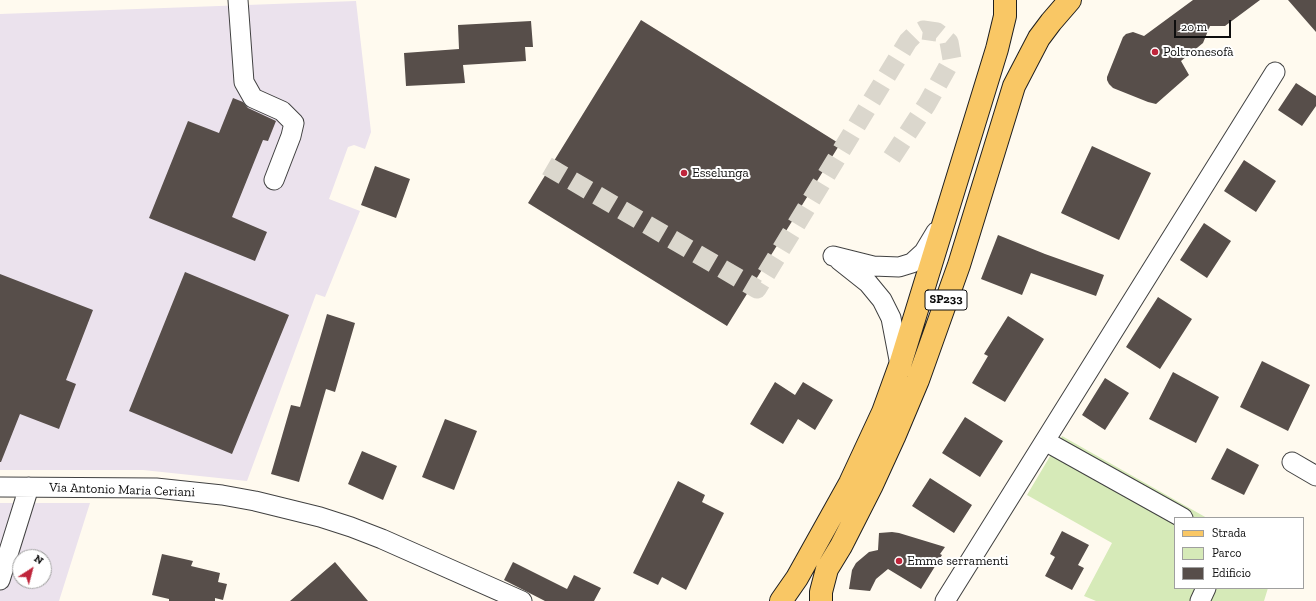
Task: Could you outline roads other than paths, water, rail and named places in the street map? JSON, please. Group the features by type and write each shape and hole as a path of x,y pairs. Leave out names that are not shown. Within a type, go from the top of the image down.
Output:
{"main road":[{"name":"SP233","path":"782,601 797,578 850,483 883,412 900,365 997,49 1005,16 1005,0"},
{"name":"SP233","path":"821,601 821,592 827,569 841,546 872,485 918,380 959,265 1014,86 1039,38 1070,0"}],"street":[{"path":"238,0 244,82 253,98 282,111 294,123 291,136 274,180"},
{"path":"945,601 1275,72"},
{"path":"900,365 891,318 882,300 868,283 833,256 873,266 899,267 912,263 924,252 947,214"},
{"path":"1045,441 1180,517"},
{"path":"1292,462 1316,476"},
{"name":"Via Antonio Maria Ceriani","path":"0,487 156,488 209,493 255,501 313,515 351,527 382,539 522,601"},
{"path":"0,580 30,487"},
{"path":"1200,601 1206,589"}],"tunnel":[{"path":"547,166 757,289 908,41 914,35 923,30 937,32 949,42 952,59 927,104 890,160"}],"place":[{"name":"Poltronesofà","path":"1155,52"},
{"name":"Esselunga","path":"684,173"},
{"name":"Emme serramenti","path":"899,561"}]}
